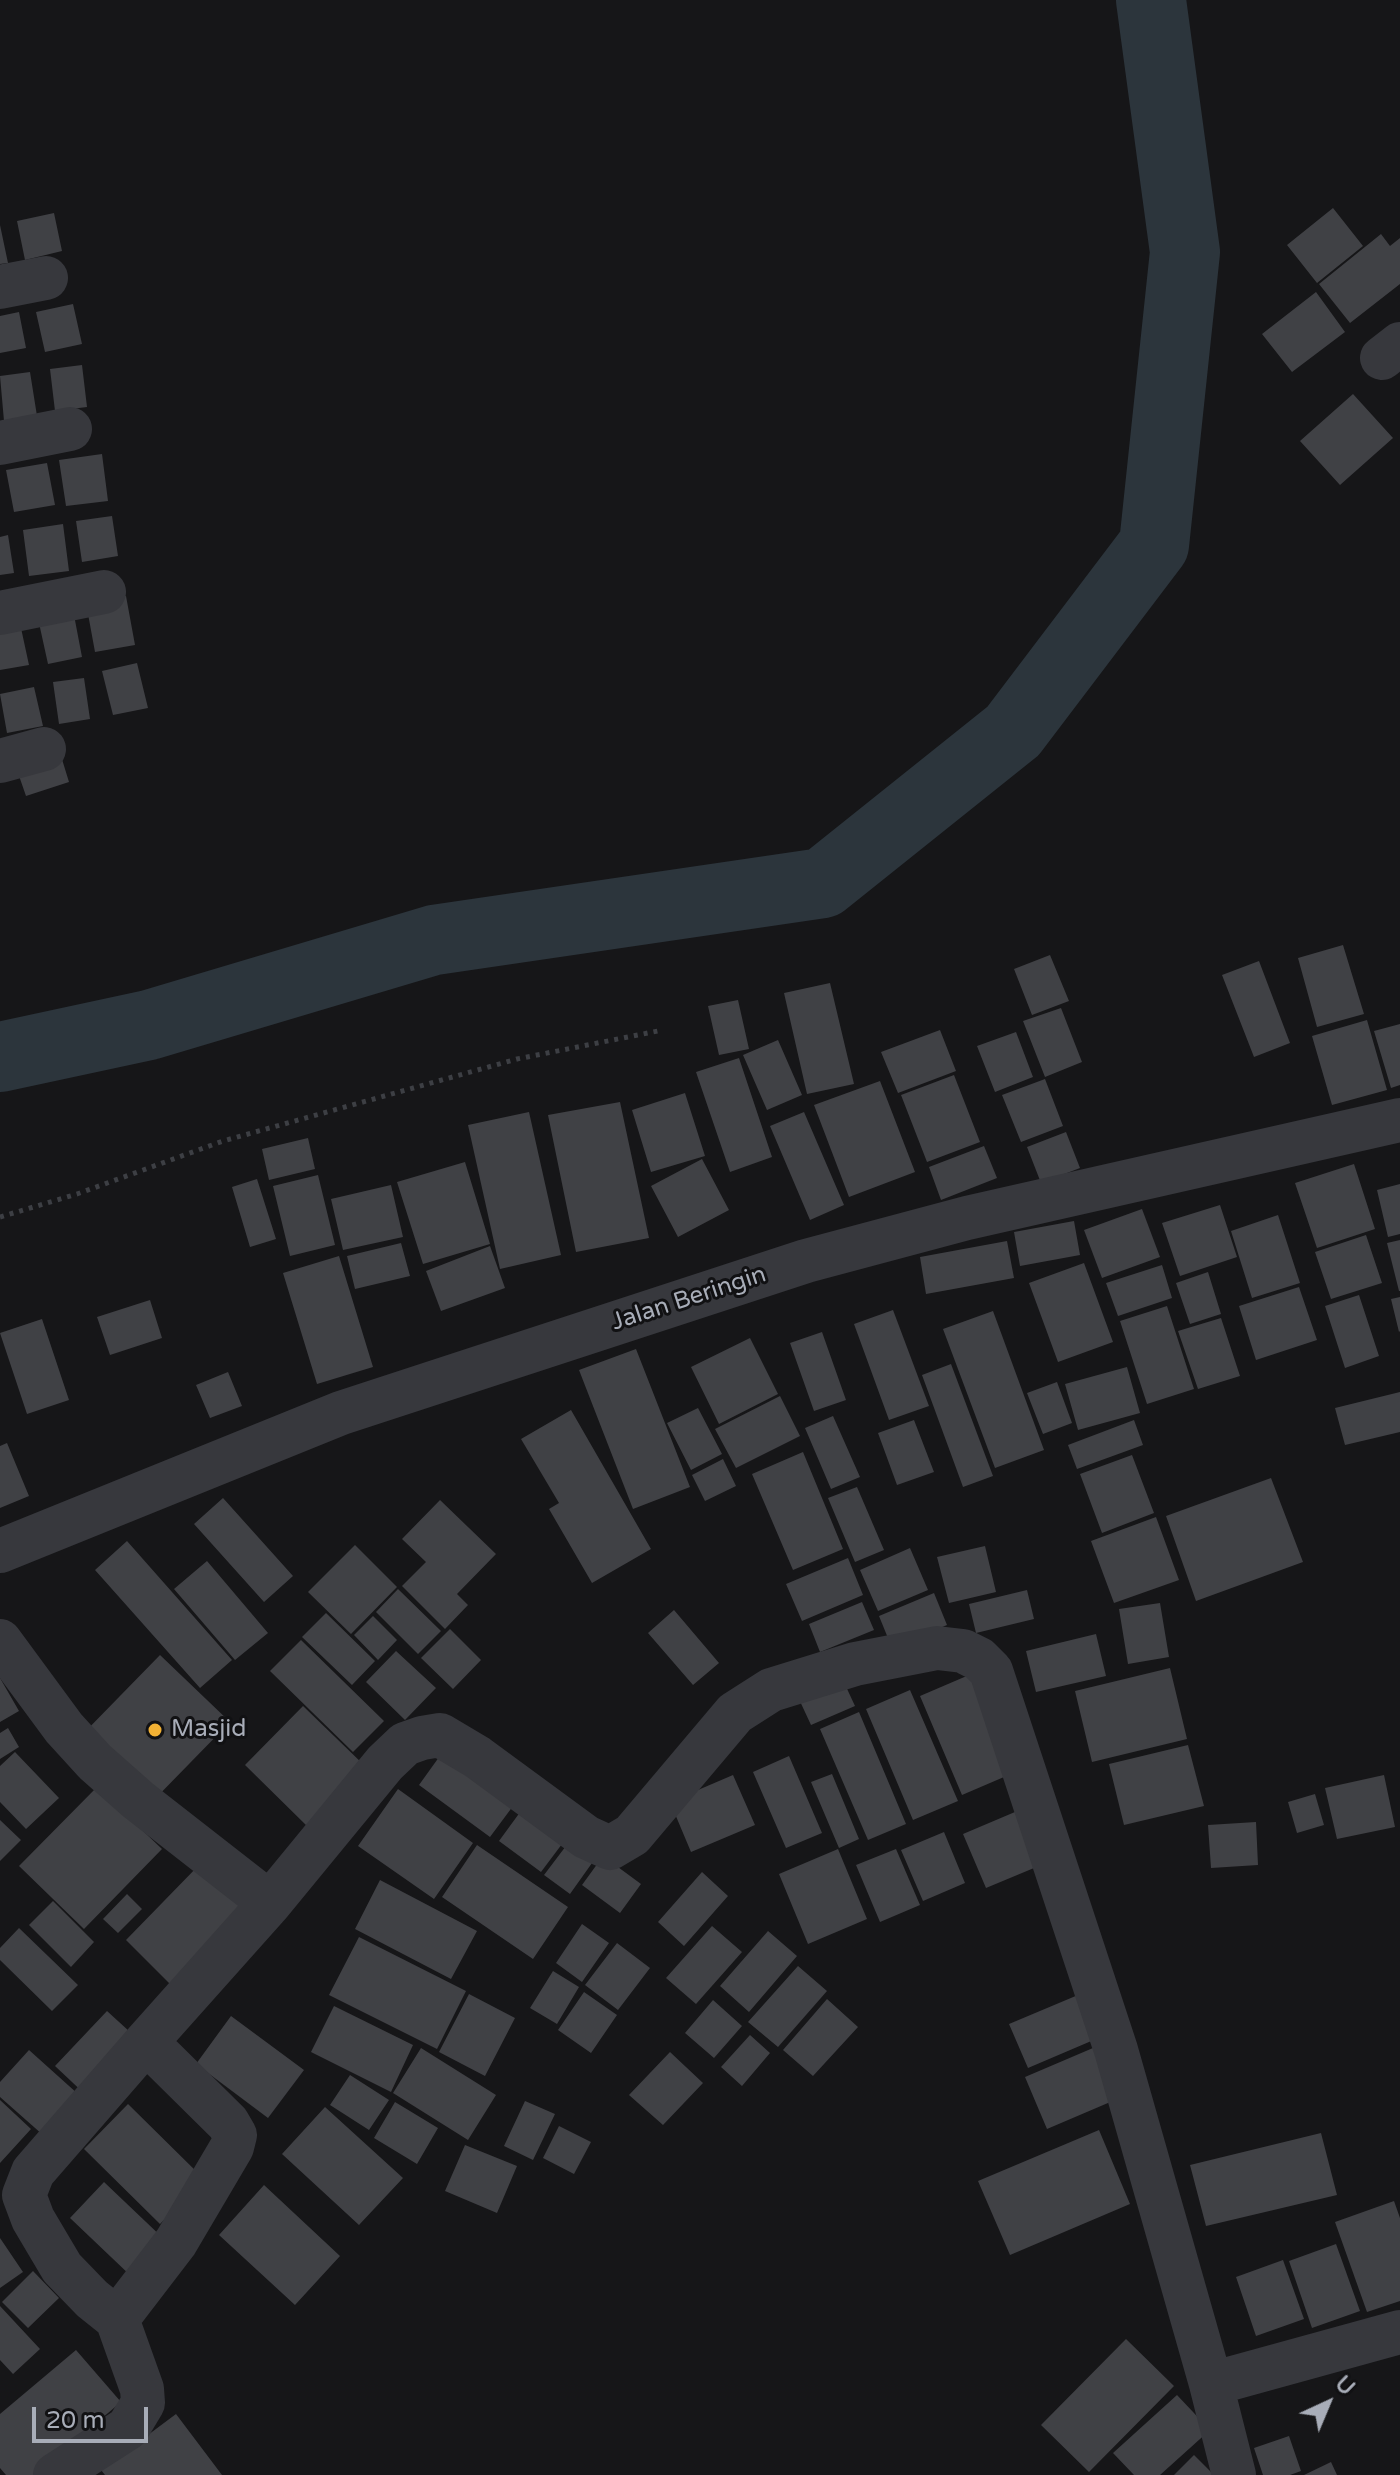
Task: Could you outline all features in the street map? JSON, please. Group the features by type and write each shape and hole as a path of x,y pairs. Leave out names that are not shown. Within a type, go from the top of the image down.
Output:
{"street":[{"path":"0,287 46,278"},
{"path":"0,443 70,429"},
{"path":"0,613 104,592"},
{"path":"0,761 44,749"},
{"name":"Jalan Beringin","path":"0,1551 341,1413 806,1261 967,1218 1400,1120"},
{"path":"0,1641 64,1728 95,1762 138,1800 270,1903"},
{"path":"55,2475 128,2428 143,2403 142,2389 117,2319 62,2268 33,2219 24,2195 33,2172 270,1903 385,1763 405,1744 440,1735 477,1757 586,1837 610,1848 632,1835 735,1713 753,1700 804,1678 855,1664 937,1648 963,1651 979,1659 991,1671 1116,2050 1234,2475"},
{"path":"117,2319 176,2242 232,2147 235,2135 228,2123 146,2042"},
{"path":"1211,2384 1400,2332"}],"path":[{"path":"0,1217 77,1194 238,1136 517,1059 658,1031"}],"building":[{"path":"1333,208 1363,246 1317,283 1287,245"},
{"path":"54,213 62,251 25,260 17,221"},
{"path":"0,225 8,263 0,264"},
{"path":"1381,234 1390,246 1400,238 1400,284 1350,323 1319,284"},
{"path":"1316,292 1345,332 1292,372 1262,334"},
{"path":"73,304 82,344 45,352 36,312"},
{"path":"19,312 26,348 0,353 0,316"},
{"path":"82,365 87,407 55,411 50,369"},
{"path":"30,372 37,416 4,421 0,376"},
{"path":"1353,394 1393,438 1340,485 1300,441"},
{"path":"102,454 108,501 66,506 59,460"},
{"path":"47,463 55,505 14,512 6,470"},
{"path":"112,516 118,556 82,562 76,521"},
{"path":"63,524 69,571 29,576 23,530"},
{"path":"8,535 14,573 0,575 0,537"},
{"path":"126,596 135,645 95,652 86,603"},
{"path":"74,615 82,657 48,664 39,623"},
{"path":"21,628 29,665 0,670 0,632"},
{"path":"137,663 148,708 113,715 102,671"},
{"path":"84,678 90,719 59,724 53,682"},
{"path":"34,687 43,726 7,733 0,694"},
{"path":"61,756 69,782 26,796 17,770"},
{"path":"1343,945 1364,1014 1317,1027 1298,958"},
{"path":"1050,955 1069,1001 1032,1015 1014,969"},
{"path":"1259,961 1290,1043 1254,1057 1222,975"},
{"path":"830,983 854,1084 807,1094 784,993"},
{"path":"738,1000 749,1049 719,1055 708,1006"},
{"path":"1061,1008 1082,1062 1045,1077 1023,1021"},
{"path":"1367,1020 1387,1090 1332,1105 1312,1036"},
{"path":"1400,1024 1400,1085 1391,1088 1374,1031"},
{"path":"940,1030 956,1071 898,1093 881,1052"},
{"path":"1016,1032 1033,1077 995,1092 977,1046"},
{"path":"778,1040 802,1095 767,1110 743,1055"},
{"path":"739,1058 772,1157 730,1172 696,1072"},
{"path":"954,1075 980,1142 927,1162 901,1095"},
{"path":"1045,1079 1063,1126 1021,1142 1002,1095"},
{"path":"880,1081 915,1172 849,1197 814,1105"},
{"path":"685,1093 705,1156 651,1172 632,1110"},
{"path":"620,1102 649,1238 576,1252 548,1115"},
{"path":"529,1112 561,1255 500,1269 468,1125"},
{"path":"804,1112 844,1205 810,1220 770,1126"},
{"path":"1066,1132 1080,1168 1041,1183 1027,1147"},
{"path":"308,1138 315,1169 269,1180 262,1149"},
{"path":"984,1146 997,1178 941,1200 929,1167"},
{"path":"702,1159 729,1210 678,1237 651,1186"},
{"path":"465,1162 490,1244 423,1264 397,1182"},
{"path":"1354,1164 1375,1229 1317,1248 1295,1183"},
{"path":"318,1175 335,1245 290,1256 273,1186"},
{"path":"257,1179 276,1239 250,1247 232,1187"},
{"path":"1400,1184 1400,1234 1388,1237 1377,1190"},
{"path":"391,1185 403,1237 343,1250 331,1199"},
{"path":"1220,1205 1237,1257 1180,1276 1162,1223"},
{"path":"1142,1209 1160,1257 1102,1278 1084,1230"},
{"path":"1278,1215 1300,1283 1252,1298 1231,1231"},
{"path":"1074,1221 1080,1255 1020,1266 1014,1232"},
{"path":"1366,1235 1382,1283 1331,1299 1315,1252"},
{"path":"1400,1240 1400,1291 1399,1291 1387,1243"},
{"path":"1007,1241 1014,1278 926,1294 920,1257"},
{"path":"401,1243 410,1276 355,1289 347,1256"},
{"path":"490,1246 505,1288 441,1311 426,1271"},
{"path":"339,1256 373,1367 317,1384 283,1273"},
{"path":"1084,1263 1113,1342 1058,1362 1029,1283"},
{"path":"1162,1265 1172,1298 1118,1316 1106,1283"},
{"path":"1208,1272 1221,1314 1190,1324 1176,1283"},
{"path":"1299,1287 1317,1340 1256,1360 1239,1306"},
{"path":"1359,1295 1379,1356 1345,1368 1325,1306"},
{"path":"1400,1297 1400,1331 1399,1332 1391,1299"},
{"path":"150,1300 162,1338 110,1355 97,1317"},
{"path":"1167,1306 1194,1389 1147,1404 1120,1321"},
{"path":"893,1310 929,1406 889,1420 854,1324"},
{"path":"993,1311 1044,1450 995,1468 943,1329"},
{"path":"1221,1318 1240,1376 1198,1389 1178,1331"},
{"path":"42,1319 69,1400 27,1414 0,1333"},
{"path":"822,1332 846,1400 814,1411 790,1343"},
{"path":"750,1338 778,1394 719,1424 691,1367"},
{"path":"636,1349 690,1487 633,1509 579,1370"},
{"path":"951,1364 993,1476 963,1487 922,1375"},
{"path":"1127,1367 1140,1413 1078,1430 1065,1384"},
{"path":"228,1372 242,1406 210,1418 196,1385"},
{"path":"1057,1382 1072,1423 1043,1434 1027,1393"},
{"path":"1400,1392 1400,1432 1345,1445 1335,1408"},
{"path":"780,1396 800,1436 736,1468 715,1429"},
{"path":"698,1408 722,1454 691,1470 667,1423"},
{"path":"571,1410 651,1549 592,1583 549,1509 559,1503 521,1439"},
{"path":"833,1416 860,1477 831,1489 805,1428"},
{"path":"914,1420 934,1472 897,1485 878,1433"},
{"path":"1134,1420 1143,1445 1077,1469 1068,1445"},
{"path":"7,1443 29,1496 0,1508 0,1446"},
{"path":"803,1452 843,1549 793,1570 752,1474"},
{"path":"1132,1455 1154,1513 1102,1533 1080,1474"},
{"path":"723,1459 736,1486 705,1501 692,1475"},
{"path":"1271,1478 1303,1562 1196,1601 1166,1516"},
{"path":"857,1487 884,1550 855,1562 828,1498"},
{"path":"223,1498 293,1576 264,1602 194,1524"},
{"path":"440,1500 496,1554 457,1594 468,1605 445,1629 402,1586 426,1562 402,1539"},
{"path":"1156,1517 1179,1580 1114,1603 1091,1541"},
{"path":"127,1541 232,1660 200,1688 95,1570"},
{"path":"355,1545 397,1587 351,1634 308,1592"},
{"path":"985,1546 996,1592 949,1603 937,1557"},
{"path":"910,1548 928,1590 878,1611 860,1570"},
{"path":"848,1558 863,1595 802,1621 786,1584"},
{"path":"207,1561 268,1633 235,1660 174,1589"},
{"path":"398,1589 441,1631 418,1654 376,1612"},
{"path":"1027,1590 1034,1619 976,1633 969,1604"},
{"path":"934,1593 947,1625 892,1648 879,1616"},
{"path":"862,1602 874,1630 820,1652 809,1624"},
{"path":"1160,1603 1169,1657 1128,1664 1119,1609"},
{"path":"674,1610 719,1663 693,1685 648,1633"},
{"path":"326,1613 375,1661 352,1685 302,1637"},
{"path":"373,1616 397,1640 378,1660 354,1635"},
{"path":"450,1629 481,1660 453,1689 421,1658"},
{"path":"1096,1634 1106,1676 1036,1692 1026,1651"},
{"path":"301,1640 384,1721 353,1752 270,1671"},
{"path":"396,1651 436,1688 405,1720 366,1682"},
{"name":"Masjid","path":"160,1655 230,1722 148,1806 79,1738"},
{"path":"1170,1668 1187,1739 1092,1762 1075,1691"},
{"path":"969,1675 1011,1774 962,1795 920,1696"},
{"path":"0,1678 19,1711 0,1722"},
{"path":"842,1678 855,1706 811,1725 798,1697"},
{"path":"910,1690 958,1801 913,1820 866,1709"},
{"path":"303,1706 366,1767 308,1827 245,1765"},
{"path":"859,1712 906,1824 868,1840 820,1729"},
{"path":"8,1728 19,1747 0,1759 0,1733"},
{"path":"1188,1745 1204,1806 1124,1825 1109,1764"},
{"path":"447,1746 519,1798 490,1837 419,1785"},
{"path":"15,1752 59,1798 26,1829 0,1802 0,1766"},
{"path":"789,1756 822,1833 786,1848 753,1772"},
{"path":"832,1774 859,1839 839,1848 811,1782"},
{"path":"733,1775 755,1825 691,1852 670,1802"},
{"path":"1384,1775 1395,1827 1337,1839 1325,1788"},
{"path":"97,1787 162,1849 84,1929 19,1866"},
{"path":"398,1789 473,1843 434,1899 358,1846"},
{"path":"1315,1794 1324,1825 1297,1833 1288,1802"},
{"path":"526,1804 568,1836 541,1872 499,1841"},
{"path":"1022,1809 1046,1863 986,1888 963,1834"},
{"path":"0,1820 21,1840 0,1861"},
{"path":"1256,1822 1258,1865 1211,1868 1208,1825"},
{"path":"944,1832 965,1883 923,1901 901,1850"},
{"path":"572,1838 597,1856 570,1894 544,1875"},
{"path":"477,1845 568,1907 533,1959 442,1897"},
{"path":"838,1849 867,1919 808,1944 779,1874"},
{"path":"896,1849 920,1905 880,1922 856,1865"},
{"path":"603,1856 641,1884 620,1913 582,1885"},
{"path":"200,1864 247,1910 172,1986 126,1940"},
{"path":"702,1872 728,1896 684,1946 658,1922"},
{"path":"380,1880 477,1931 451,1979 355,1929"},
{"path":"127,1894 142,1909 118,1933 103,1919"},
{"path":"53,1901 94,1942 71,1967 29,1925"},
{"path":"582,1924 609,1943 582,1982 556,1963"},
{"path":"712,1926 742,1952 696,2004 666,1978"},
{"path":"19,1928 78,1985 52,2011 0,1960 0,1948"},
{"path":"768,1931 797,1956 749,2012 720,1986"},
{"path":"359,1937 466,1991 437,2049 329,1995"},
{"path":"617,1943 650,1968 618,2010 585,1985"},
{"path":"798,1966 827,1991 778,2047 748,2022"},
{"path":"553,1971 579,1987 557,2024 530,2008"},
{"path":"584,1992 617,2015 591,2053 558,2030"},
{"path":"469,1994 515,2018 485,2076 439,2052"},
{"path":"1078,1995 1096,2039 1028,2068 1009,2024"},
{"path":"827,1999 858,2027 813,2076 783,2050"},
{"path":"713,2000 742,2026 714,2058 685,2033"},
{"path":"334,2006 413,2045 391,2092 311,2052"},
{"path":"107,2011 141,2042 89,2098 55,2066"},
{"path":"231,2016 304,2070 268,2118 196,2064"},
{"path":"750,2035 770,2053 742,2086 721,2067"},
{"path":"1100,2045 1122,2097 1047,2129 1025,2077"},
{"path":"421,2048 496,2095 468,2140 393,2093"},
{"path":"29,2050 88,2103 52,2143 0,2097 0,2082"},
{"path":"670,2052 703,2083 663,2125 629,2095"},
{"path":"350,2075 389,2100 369,2130 330,2105"},
{"path":"0,2100 31,2129 0,2163"},
{"path":"525,2101 555,2114 533,2160 504,2146"},
{"path":"395,2102 438,2128 417,2164 374,2138"},
{"path":"128,2104 204,2179 160,2224 84,2149"},
{"path":"325,2107 403,2178 359,2225 282,2154"},
{"path":"559,2126 591,2142 574,2174 543,2158"},
{"path":"1099,2130 1130,2204 1010,2255 978,2181"},
{"path":"1321,2133 1337,2195 1206,2226 1190,2165"},
{"path":"465,2145 517,2166 497,2213 445,2191"},
{"path":"104,2182 166,2241 132,2277 70,2218"},
{"path":"264,2185 340,2256 295,2305 219,2235"},
{"path":"1394,2201 1400,2218 1400,2301 1367,2312 1335,2222"},
{"path":"0,2238 23,2272 0,2288"},
{"path":"1336,2244 1360,2311 1312,2328 1289,2261"},
{"path":"1283,2260 1304,2319 1256,2336 1236,2277"},
{"path":"33,2271 59,2298 28,2328 2,2302"},
{"path":"0,2306 40,2349 13,2374 0,2360"},
{"path":"1126,2339 1174,2386 1089,2472 1041,2425"},
{"path":"76,2350 121,2402 35,2475 6,2475 0,2468 0,2414"},
{"path":"1177,2395 1210,2430 1160,2475 1134,2475 1113,2453"},
{"path":"176,2414 222,2475 105,2475 101,2470"},
{"path":"1289,2436 1301,2471 1290,2475 1263,2475 1254,2448"},
{"path":"1194,2455 1214,2475 1174,2475"},
{"path":"1331,2462 1337,2475 1304,2475"}],"waterway":[{"path":"0,1057 149,1025 434,940 823,883 1013,731 1154,545 1185,252 1151,0"}],"place":[{"name":"Masjid","path":"155,1730"}]}
